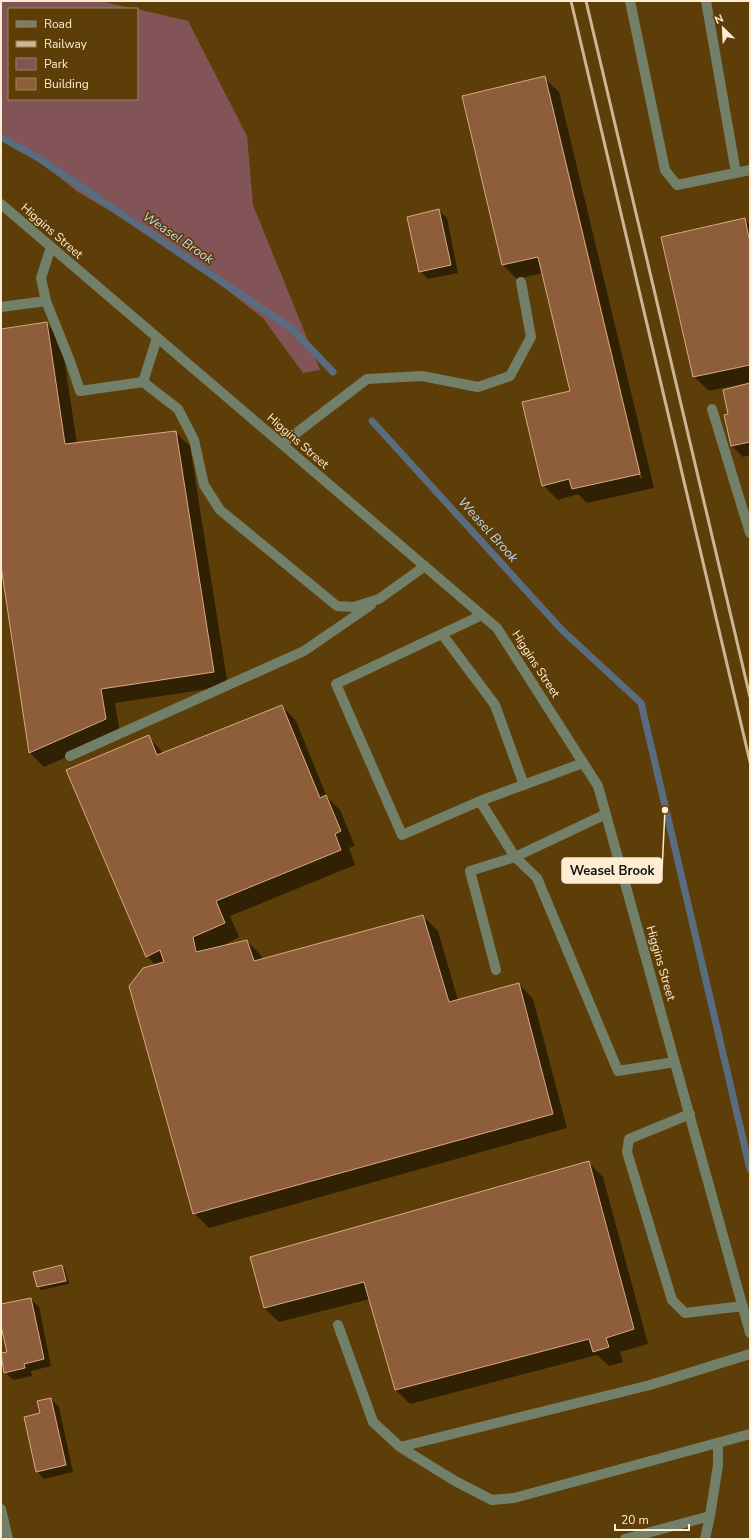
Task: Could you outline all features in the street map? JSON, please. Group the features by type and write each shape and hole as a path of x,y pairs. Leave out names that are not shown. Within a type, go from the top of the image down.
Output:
{"street":[{"path":"630,1 665,170 677,185 750,170"},
{"path":"706,1 736,173"},
{"name":"Higgins Street","path":"1,204 497,628 598,786 750,1333"},
{"path":"50,247 41,278 46,301 70,361 80,391 144,382 178,409 194,440 204,485 220,510 338,606 354,607 379,599"},
{"path":"282,444 367,379 422,376 478,387 510,376 531,338 521,282"},
{"path":"1,307 46,301"},
{"path":"144,382 157,338"},
{"path":"712,409 750,533"},
{"path":"70,756 304,651 425,566"},
{"path":"482,615 336,684 402,835 480,801 583,763"},
{"path":"442,634 495,705 524,785"},
{"path":"480,801 516,857 537,878 618,1071 675,1062"},
{"path":"496,970 470,871 516,857 606,814"},
{"path":"690,1114 629,1139 627,1152 672,1300 685,1313 743,1306"},
{"path":"338,1325 372,1422 400,1447 455,1481 492,1500 514,1498 750,1434"},
{"path":"400,1447 650,1385 750,1354"},
{"path":"706,1539 718,1465 718,1443"},
{"path":"1,1509 8,1539"},
{"path":"625,1539 710,1516"}],"green space":[{"path":"1,1 101,1 131,8 8,8 8,100 138,100 138,9 188,21 247,136 253,205 320,370 303,373 263,318 174,249 78,192 1,132"}],"building":[{"path":"545,76 640,474 572,489 569,479 542,486 522,402 570,391 538,257 502,265 462,96"},
{"path":"439,209 451,265 419,272 407,217"},
{"path":"745,218 750,243 750,365 693,377 661,237"},
{"path":"47,322 65,444 176,431 214,672 101,689 106,719 29,753 1,566 1,329"},
{"path":"750,383 750,442 731,446 724,415 728,414 723,390"},
{"path":"282,705 320,798 326,795 341,831 335,834 341,850 216,901 225,923 193,937 196,952 247,940 254,961 423,915 449,1002 519,983 553,1114 193,1214 129,986 143,968 164,962 160,950 146,957 66,770 149,735 157,755"},
{"path":"589,1161 634,1329 606,1338 609,1347 593,1352 589,1339 395,1390 364,1282 264,1308 250,1257"},
{"path":"62,1265 66,1281 37,1287 33,1272"},
{"path":"31,1298 44,1359 24,1364 25,1368 4,1373 1,1353 7,1352 1,1326 1,1304"},
{"path":"51,1398 66,1465 36,1472 24,1417 40,1413 37,1401"}],"waterway":[{"name":"Weasel Brook","path":"1,137 40,159 292,329 333,372"},
{"name":"Weasel Brook","path":"372,421 562,630 641,703 750,1169"}],"railway":[{"path":"571,1 750,762"},
{"path":"586,1 750,697"}],"place":[{"name":"Weasel Brook","path":"665,810"}]}
